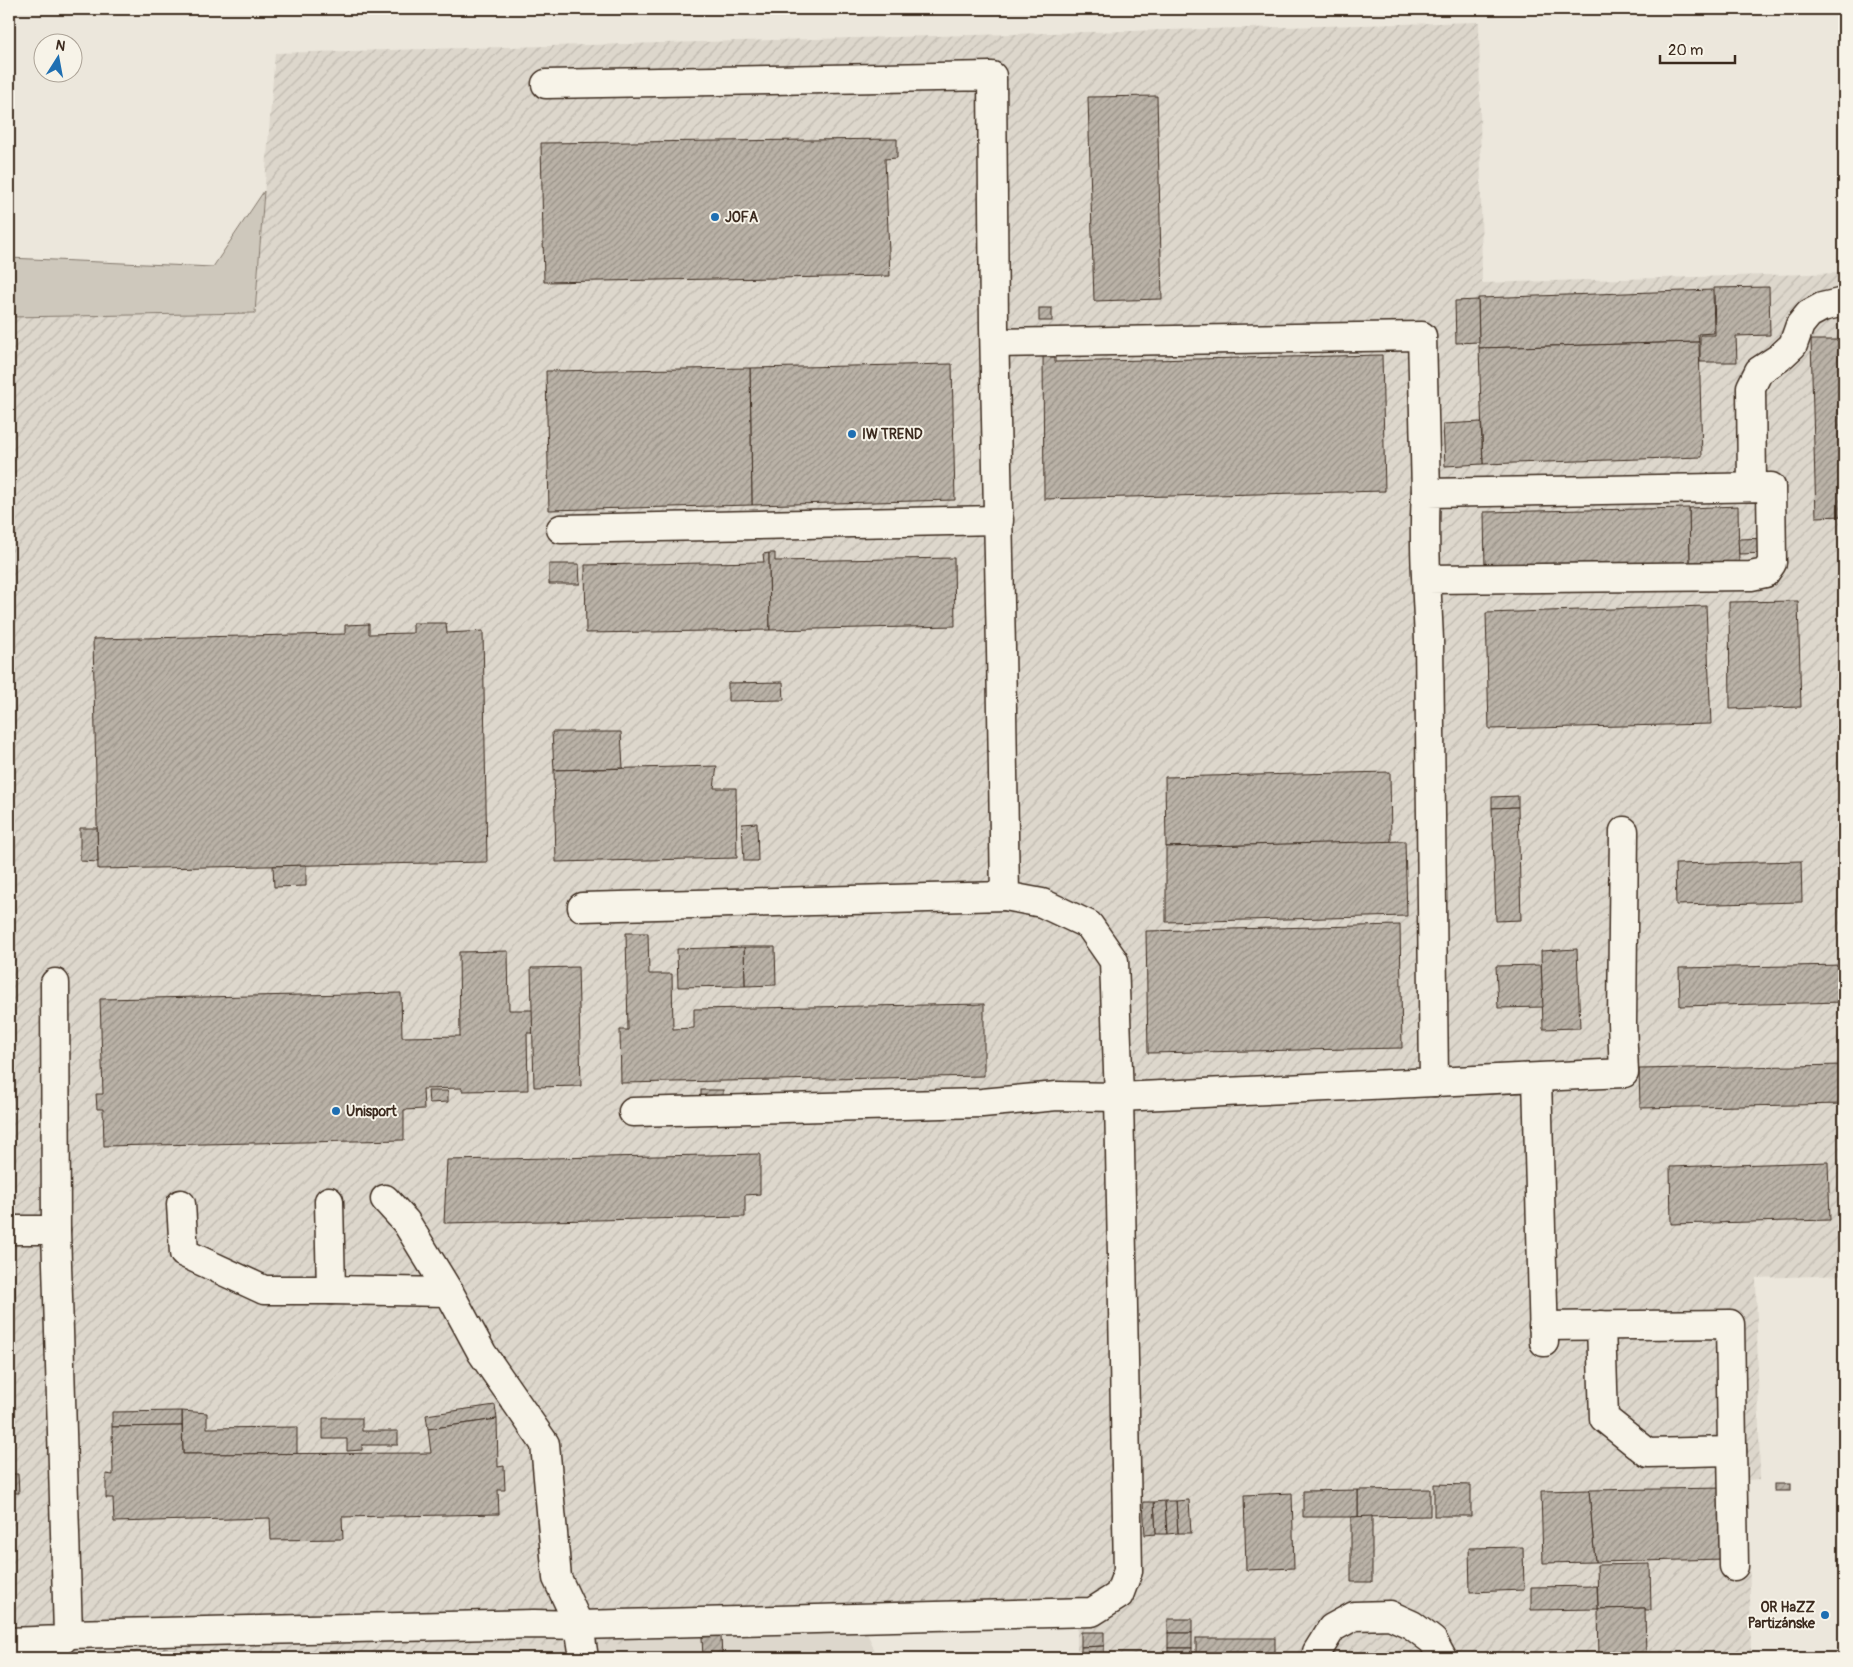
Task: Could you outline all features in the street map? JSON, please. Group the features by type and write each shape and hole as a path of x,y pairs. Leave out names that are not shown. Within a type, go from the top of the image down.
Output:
{"lane":[{"path":"546,84 992,76 1005,896"},
{"path":"1752,487 1751,387 1759,371 1779,358 1792,345 1800,325 1809,314 1822,307 1844,302"},
{"path":"995,343 1422,336 1434,1082"},
{"path":"1426,493 1771,487 1772,563 1765,573 1751,576 1427,579"},
{"path":"561,528 999,520"},
{"path":"634,1112 982,1103 1057,1096 1119,1097 1624,1073 1622,1023 1624,831"},
{"path":"9,1642 62,1640 68,1634 534,1624 579,1625 1092,1612 1119,1595 1128,1571 1119,1097 1114,961 1089,926 1042,904 1005,896 582,907"},
{"path":"55,983 56,1230 68,1634"},
{"path":"1537,1078 1544,1334 1601,1325 1730,1324 1734,1566"},
{"path":"385,1199 406,1222 449,1292 482,1352 545,1444 557,1578 579,1625 584,1658"},
{"path":"329,1201 331,1290"},
{"path":"181,1204 184,1253 264,1290 449,1292"},
{"path":"9,1230 56,1230"},
{"path":"1601,1325 1604,1418 1648,1452 1732,1451"},
{"path":"1316,1658 1317,1652 1332,1628 1354,1616 1390,1615 1412,1624 1432,1641 1442,1658"}],"shaded area":[{"path":"1479,22 1482,283 1844,273 1844,1275 1756,1278 1760,1479 1748,1480 1751,1653 1458,1655 1458,1658 1077,1658 1077,1624 640,1634 624,1644 498,1647 292,1658 9,1658 9,317 255,313 275,53"},
{"path":"264,191 255,313 9,317 9,258 213,267"},
{"path":"865,1628 878,1658 292,1658 570,1645 640,1634"},
{"path":"1751,1653 1751,1658 1458,1658 1458,1655"}],"building":[{"path":"1157,96 1162,299 1094,301 1088,97"},
{"name":"JOFA","path":"897,139 897,158 885,159 890,276 544,282 541,143"},
{"path":"1769,287 1770,335 1736,336 1737,362 1700,362 1700,335 1715,335 1714,288"},
{"path":"1713,290 1714,333 1698,334 1699,342 1479,348 1478,298"},
{"path":"1478,300 1479,342 1456,343 1455,301"},
{"path":"1039,308 1052,308 1052,321 1039,321"},
{"path":"1811,340 1844,340 1844,516 1816,517"},
{"path":"1699,342 1702,457 1483,464 1479,348"},
{"path":"1043,354 1055,354 1055,362 1382,355 1385,491 1044,499"},
{"name":"IW TREND","path":"952,364 955,500 752,505 750,368"},
{"path":"750,368 752,505 549,510 546,371"},
{"path":"1481,422 1483,464 1445,466 1443,424"},
{"path":"1738,506 1739,564 1690,565 1689,508"},
{"path":"1689,508 1690,565 1485,570 1484,512"},
{"path":"1770,538 1770,553 1739,554 1738,539"},
{"path":"769,553 770,630 586,633 585,565 764,562 763,554"},
{"path":"769,553 775,553 775,561 954,558 955,626 770,630"},
{"path":"549,564 579,564 580,584 549,584"},
{"path":"1798,601 1801,707 1730,709 1729,602"},
{"path":"1706,606 1711,724 1489,729 1486,613"},
{"path":"413,623 446,623 447,633 483,631 487,862 98,869 93,639 345,634 345,625 369,624 369,634 413,633"},
{"path":"783,682 784,700 728,701 728,683"},
{"path":"552,732 621,732 623,768 554,770"},
{"path":"717,766 714,788 736,788 737,858 556,862 554,770"},
{"path":"1390,772 1391,842 1166,847 1165,777"},
{"path":"1518,796 1518,807 1492,808 1492,797"},
{"path":"1518,807 1521,920 1496,921 1492,808"},
{"path":"757,823 758,861 744,861 742,824"},
{"path":"80,828 97,828 98,862 80,861"},
{"path":"1405,841 1407,916 1166,922 1166,847"},
{"path":"1801,861 1802,902 1676,905 1675,864"},
{"path":"306,865 306,886 274,887 273,866"},
{"path":"1400,925 1402,1048 1148,1053 1146,931"},
{"path":"626,933 648,933 649,974 672,974 673,1029 694,1028 694,1009 984,1004 984,1076 621,1083 620,1030 628,1030"},
{"path":"744,947 775,947 776,985 745,986"},
{"path":"744,947 745,986 678,987 677,949"},
{"path":"1577,949 1580,1028 1543,1029 1541,951"},
{"path":"508,951 509,1010 533,1010 533,1033 527,1033 528,1090 462,1091 462,1088 423,1089 424,1109 404,1110 404,1140 104,1146 103,1109 97,1109 96,1094 103,1094 100,999 401,993 402,1037 460,1036 459,952"},
{"path":"1541,965 1543,1007 1498,1008 1496,966"},
{"path":"1844,965 1844,1002 1680,1006 1679,968"},
{"path":"578,967 581,1086 534,1087 531,968"},
{"path":"1844,1065 1844,1104 1640,1108 1639,1069"},
{"path":"701,1090 723,1090 723,1106 701,1106"},
{"path":"428,1091 448,1091 448,1102 429,1103"},
{"path":"760,1154 760,1194 745,1195 745,1217 444,1223 447,1160"},
{"path":"1828,1162 1830,1220 1671,1224 1670,1167"},
{"path":"9,1284 15,1284 15,1308 9,1308"},
{"path":"495,1405 497,1419 428,1429 426,1415"},
{"path":"182,1411 207,1413 207,1428 297,1427 297,1454 183,1454"},
{"path":"182,1411 182,1426 112,1427 112,1412"},
{"path":"323,1418 362,1418 362,1431 398,1431 398,1445 362,1445 362,1450 347,1451 347,1439 323,1439"},
{"path":"497,1419 498,1467 504,1466 505,1490 498,1490 499,1514 342,1517 343,1539 271,1540 270,1518 114,1522 113,1498 106,1498 106,1474 113,1475 112,1427 182,1426 183,1454 431,1453 428,1429"},
{"path":"9,1444 10,1474 18,1474 19,1493 10,1493 11,1524 9,1524"},
{"path":"1434,1484 1471,1485 1471,1516 1434,1516"},
{"path":"1774,1484 1791,1484 1791,1491 1774,1491"},
{"path":"1725,1488 1726,1559 1595,1562 1589,1490"},
{"path":"1430,1489 1430,1516 1358,1517 1358,1490"},
{"path":"1358,1490 1358,1517 1303,1517 1303,1491"},
{"path":"1589,1490 1595,1562 1543,1563 1541,1491"},
{"path":"1292,1493 1294,1568 1246,1570 1244,1495"},
{"path":"1189,1500 1191,1533 1178,1533 1176,1501"},
{"path":"1165,1501 1167,1534 1156,1534 1154,1502"},
{"path":"1165,1501 1176,1501 1178,1533 1167,1534"},
{"path":"1143,1502 1154,1502 1156,1534 1145,1535"},
{"path":"1372,1516 1372,1582 1351,1582 1351,1517"},
{"path":"1843,1526 1844,1526 1844,1629"},
{"path":"1523,1547 1524,1590 1470,1592 1469,1548"},
{"path":"1650,1564 1651,1610 1645,1610 1645,1608 1598,1609 1597,1565"},
{"path":"1597,1586 1598,1609 1531,1610 1531,1587"},
{"path":"1645,1608 1646,1658 1599,1658 1598,1609"},
{"path":"1168,1619 1192,1619 1192,1633 1168,1633"},
{"path":"1081,1632 1104,1632 1104,1646 1081,1647"},
{"path":"1168,1633 1192,1633 1192,1648 1168,1648"},
{"path":"721,1636 722,1658 703,1658 702,1637"},
{"path":"1196,1638 1275,1638 1275,1658 1196,1658"},
{"path":"1104,1646 1104,1658 1081,1658 1081,1647"},
{"path":"1168,1648 1192,1648 1192,1658 1168,1658"}],"place":[{"name":"JOFA","path":"715,217"},
{"name":"IW TREND","path":"852,434"},
{"name":"Unisport","path":"336,1111"},
{"name":"OR HaZZ Partizánske","path":"1825,1615"}]}
